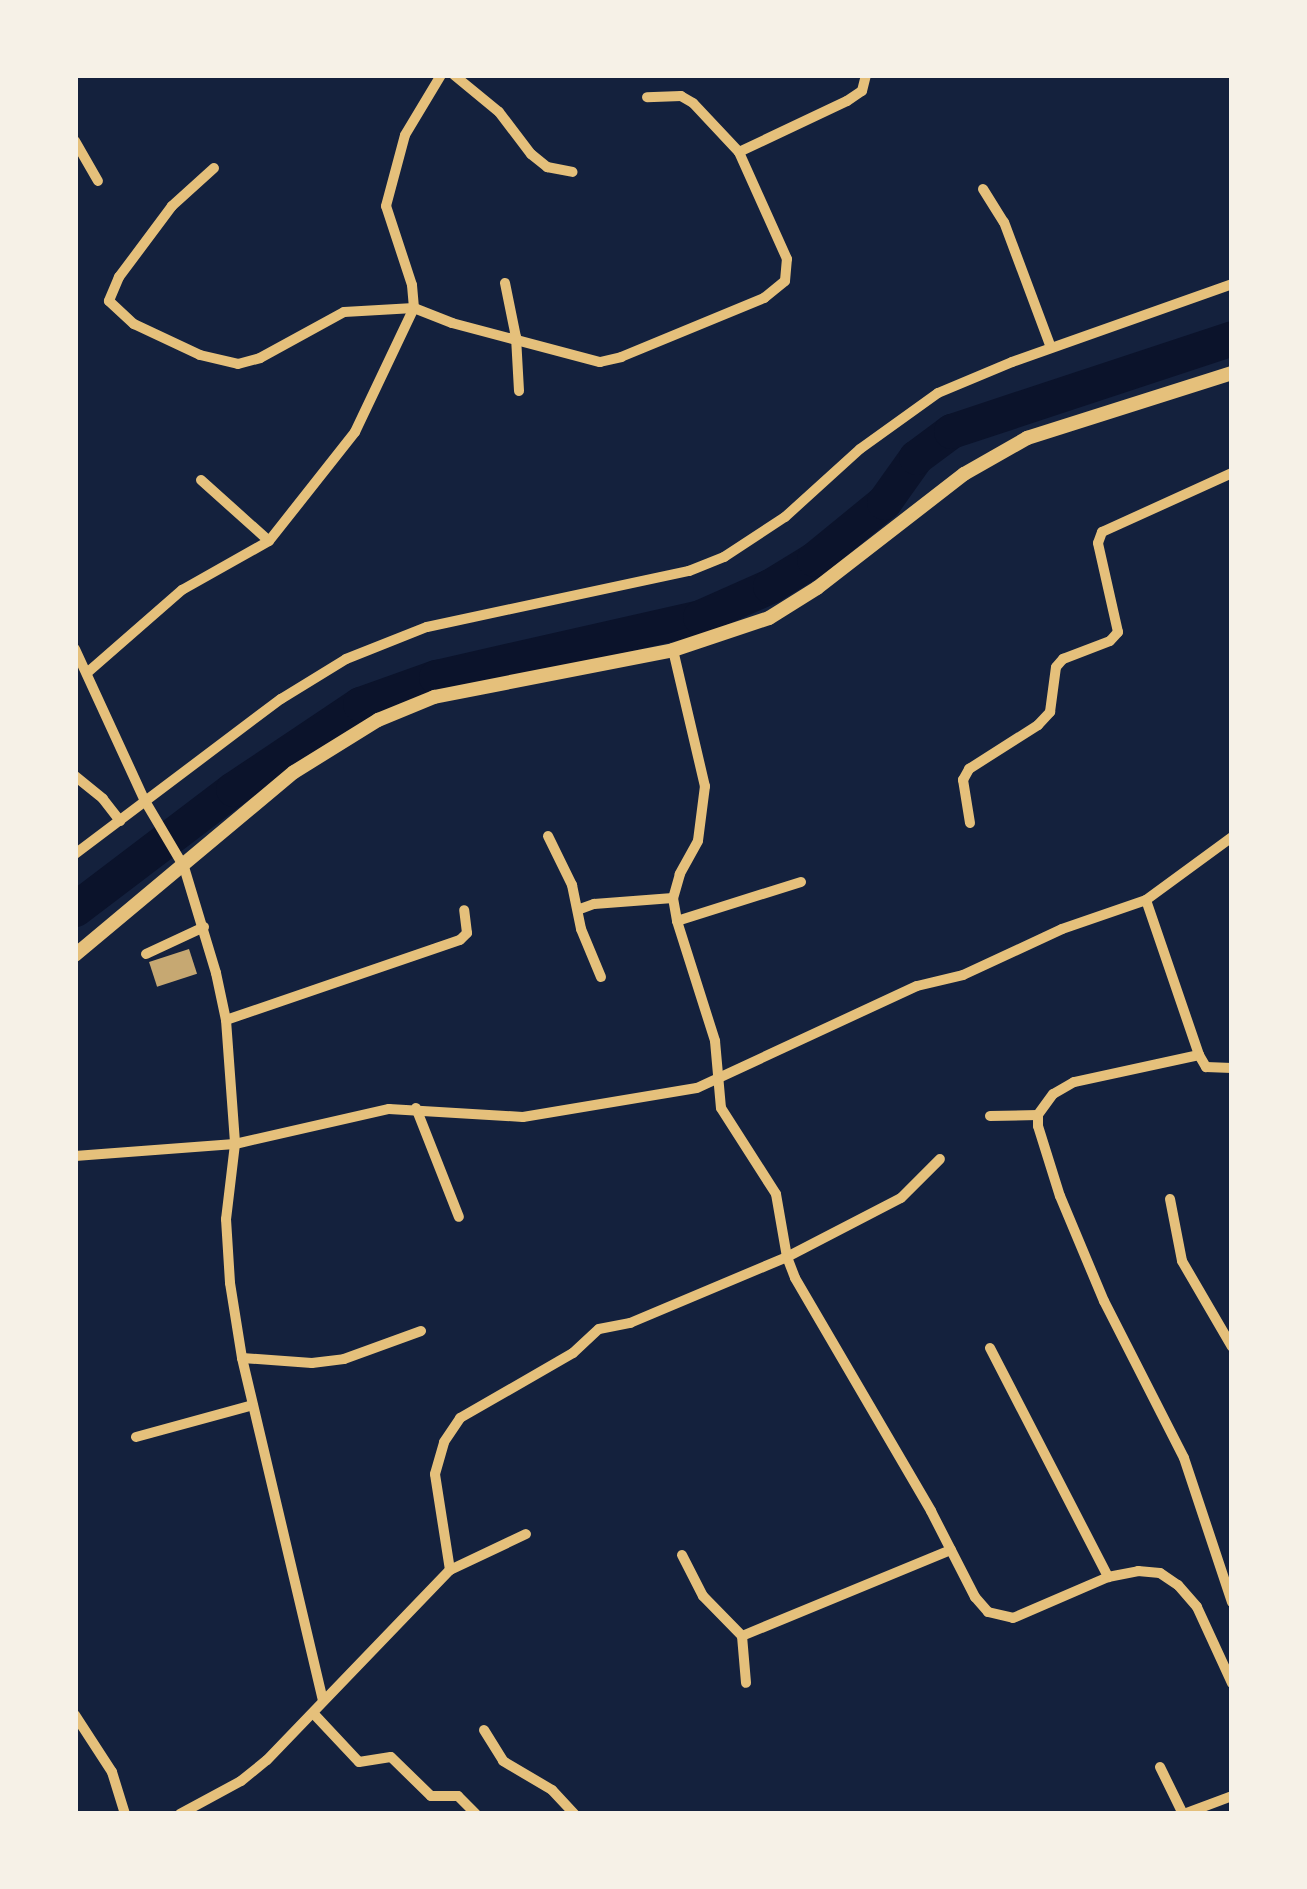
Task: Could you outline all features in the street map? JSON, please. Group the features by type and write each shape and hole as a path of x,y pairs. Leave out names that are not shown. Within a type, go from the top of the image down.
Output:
{"street":[{"path":"88,672 182,590 269,541 355,432 414,308 412,285 386,206 405,136 440,75"},
{"path":"454,75 499,112 547,167 573,172"},
{"path":"739,152 848,101 870,77"},
{"path":"214,168 172,206 119,276 109,301 134,324 200,354 238,364 260,358 344,312 414,308 452,323 600,362 621,357 775,290 785,280 787,259 739,152 693,103 681,96 647,97"},
{"path":"75,141 98,181"},
{"path":"983,189 1004,222 1051,348"},
{"path":"505,283 516,338 518,392"},
{"path":"75,854 281,699 346,659 426,627 689,570 724,557 785,517 903,415 938,394 1051,348 1232,284"},
{"path":"75,956 180,861 334,744 408,706 674,650 743,628 787,608 964,474 1027,438 1232,372"},
{"path":"970,823 963,780 969,769 1038,725 1050,712 1056,667 1063,659 1110,641 1118,632 1098,544 1102,532 1232,473"},
{"path":"201,480 269,541"},
{"path":"75,649 145,801 180,861 204,927 226,1020 234,1144 226,1219 230,1283 242,1358 324,1700"},
{"path":"674,650 704,786 698,841 673,898 677,921 715,1042 715,1081 730,1124 776,1194 786,1257 975,1597 1000,1618 1041,1609 1108,1577 1138,1571 1160,1573 1178,1585 1198,1607 1232,1683"},
{"path":"75,776 103,798 120,821"},
{"path":"548,836 580,909 581,928 601,978"},
{"path":"75,1156 234,1144 389,1108 523,1117 666,1095 715,1081 916,986 963,975 1062,930 1146,900 1232,837"},
{"path":"677,921 801,882"},
{"path":"580,909 594,904 673,898"},
{"path":"1146,900 1198,1055 1206,1067 1232,1068"},
{"path":"226,1020 460,940 466,933 464,910"},
{"path":"146,954 204,927"},
{"path":"1198,1055 1074,1082 1052,1094 1038,1115 1060,1196 1104,1301 1184,1458 1232,1602"},
{"path":"416,1108 458,1217"},
{"path":"990,1116 1038,1115"},
{"path":"450,1570 435,1474 444,1442 460,1418 572,1354 599,1329 630,1323 786,1257 901,1198 940,1159"},
{"path":"1170,1198 1182,1261 1232,1347"},
{"path":"242,1358 312,1364 344,1360 421,1331"},
{"path":"990,1348 1108,1577"},
{"path":"136,1437 253,1405"},
{"path":"180,1814 241,1780 313,1714 450,1570 526,1534"},
{"path":"742,1636 951,1550"},
{"path":"682,1555 704,1596 742,1636 746,1683"},
{"path":"1224,1658 1232,1648"},
{"path":"313,1714 358,1762 391,1757 431,1796 458,1796 476,1814"},
{"path":"75,1715 112,1772 125,1814"},
{"path":"484,1730 502,1761 552,1790 574,1814"},
{"path":"1160,1767 1184,1814 1232,1796"}],"building":[{"path":"189,949 197,974 157,987 149,962"}],"waterway":[{"path":"75,909 233,789 360,704 436,677 700,617 770,586 814,559 884,502 916,457 951,431 1232,338"}]}
